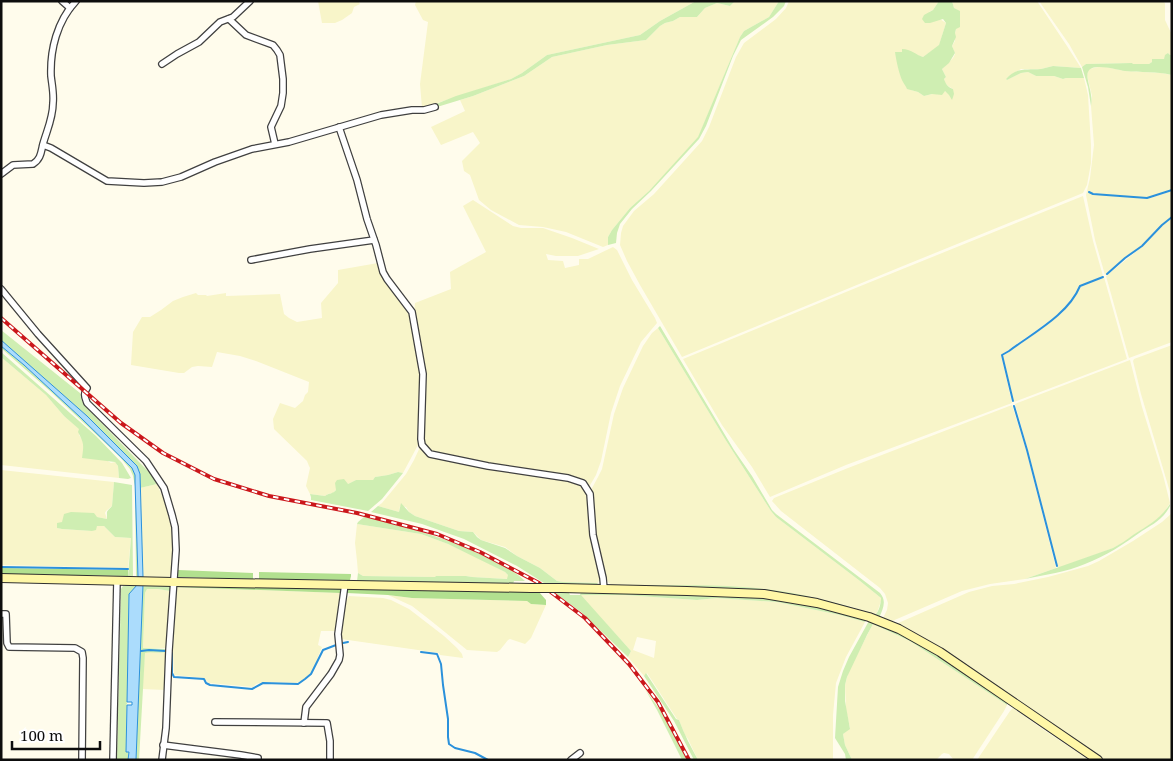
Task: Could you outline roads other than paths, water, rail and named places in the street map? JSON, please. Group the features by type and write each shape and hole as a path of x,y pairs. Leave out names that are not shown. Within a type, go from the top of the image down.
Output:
{"main road":[{"path":"1,578 561,588 764,594 817,603 869,617 899,629 940,652 1098,760"}],"street":[{"path":"62,1 70,8"},
{"path":"1,174 13,165 36,162 40,156 53,109 54,97 51,76 54,43 59,27 76,1"},
{"path":"162,64 199,42 220,22 232,17 250,1"},
{"path":"229,19 246,35 272,45 280,55 283,93 281,106 271,127 275,144"},
{"path":"43,144 107,181 162,182 172,180 252,149 289,142 382,116 435,107"},
{"path":"339,127 357,180 383,272 412,312 423,374 421,440 426,450 430,454 448,458 568,478 583,483 590,494 593,535 604,589"},
{"path":"251,260 374,240"},
{"path":"1,290 87,388 84,396 87,403 146,461 164,488 175,527 176,550 166,728 162,760"},
{"path":"113,760 117,580"},
{"path":"304,723 306,707 339,660 338,634 345,584"},
{"path":"1,614 6,614 7,643 9,646 76,648 82,652 84,658 82,760"},
{"path":"215,722 327,723 330,741 330,760"},
{"path":"163,745 242,754 258,758 257,760"},
{"path":"571,760 580,753"}],"water":[{"path":"1,340 87,416 137,466 140,474 143,577 138,577 135,475 132,468 80,417 1,346"},
{"path":"137,585 143,585 136,760 128,760 129,752 126,752 127,705 132,705 132,702 127,702 129,594"}],"waterway":[{"path":"1089,192 1093,194 1147,198 1172,190"},
{"path":"1107,274 1142,246 1172,217"},
{"path":"1013,401 1002,355 1059,315 1080,286 1103,277"},
{"path":"1014,406 1057,566"},
{"path":"1,567 128,569"},
{"path":"343,643 348,642"},
{"path":"172,653 172,673 174,677 204,679 210,685 252,689 263,683 298,684 311,674 323,650 336,645"},
{"path":"141,651 166,651"},
{"path":"421,652 437,654 441,664 449,744 455,748 475,753 488,760"}],"railway":[{"path":"1,318 121,423 163,453 214,479 269,496 357,513 437,534 480,552 539,583 585,618 629,664 658,702 689,760"}]}
